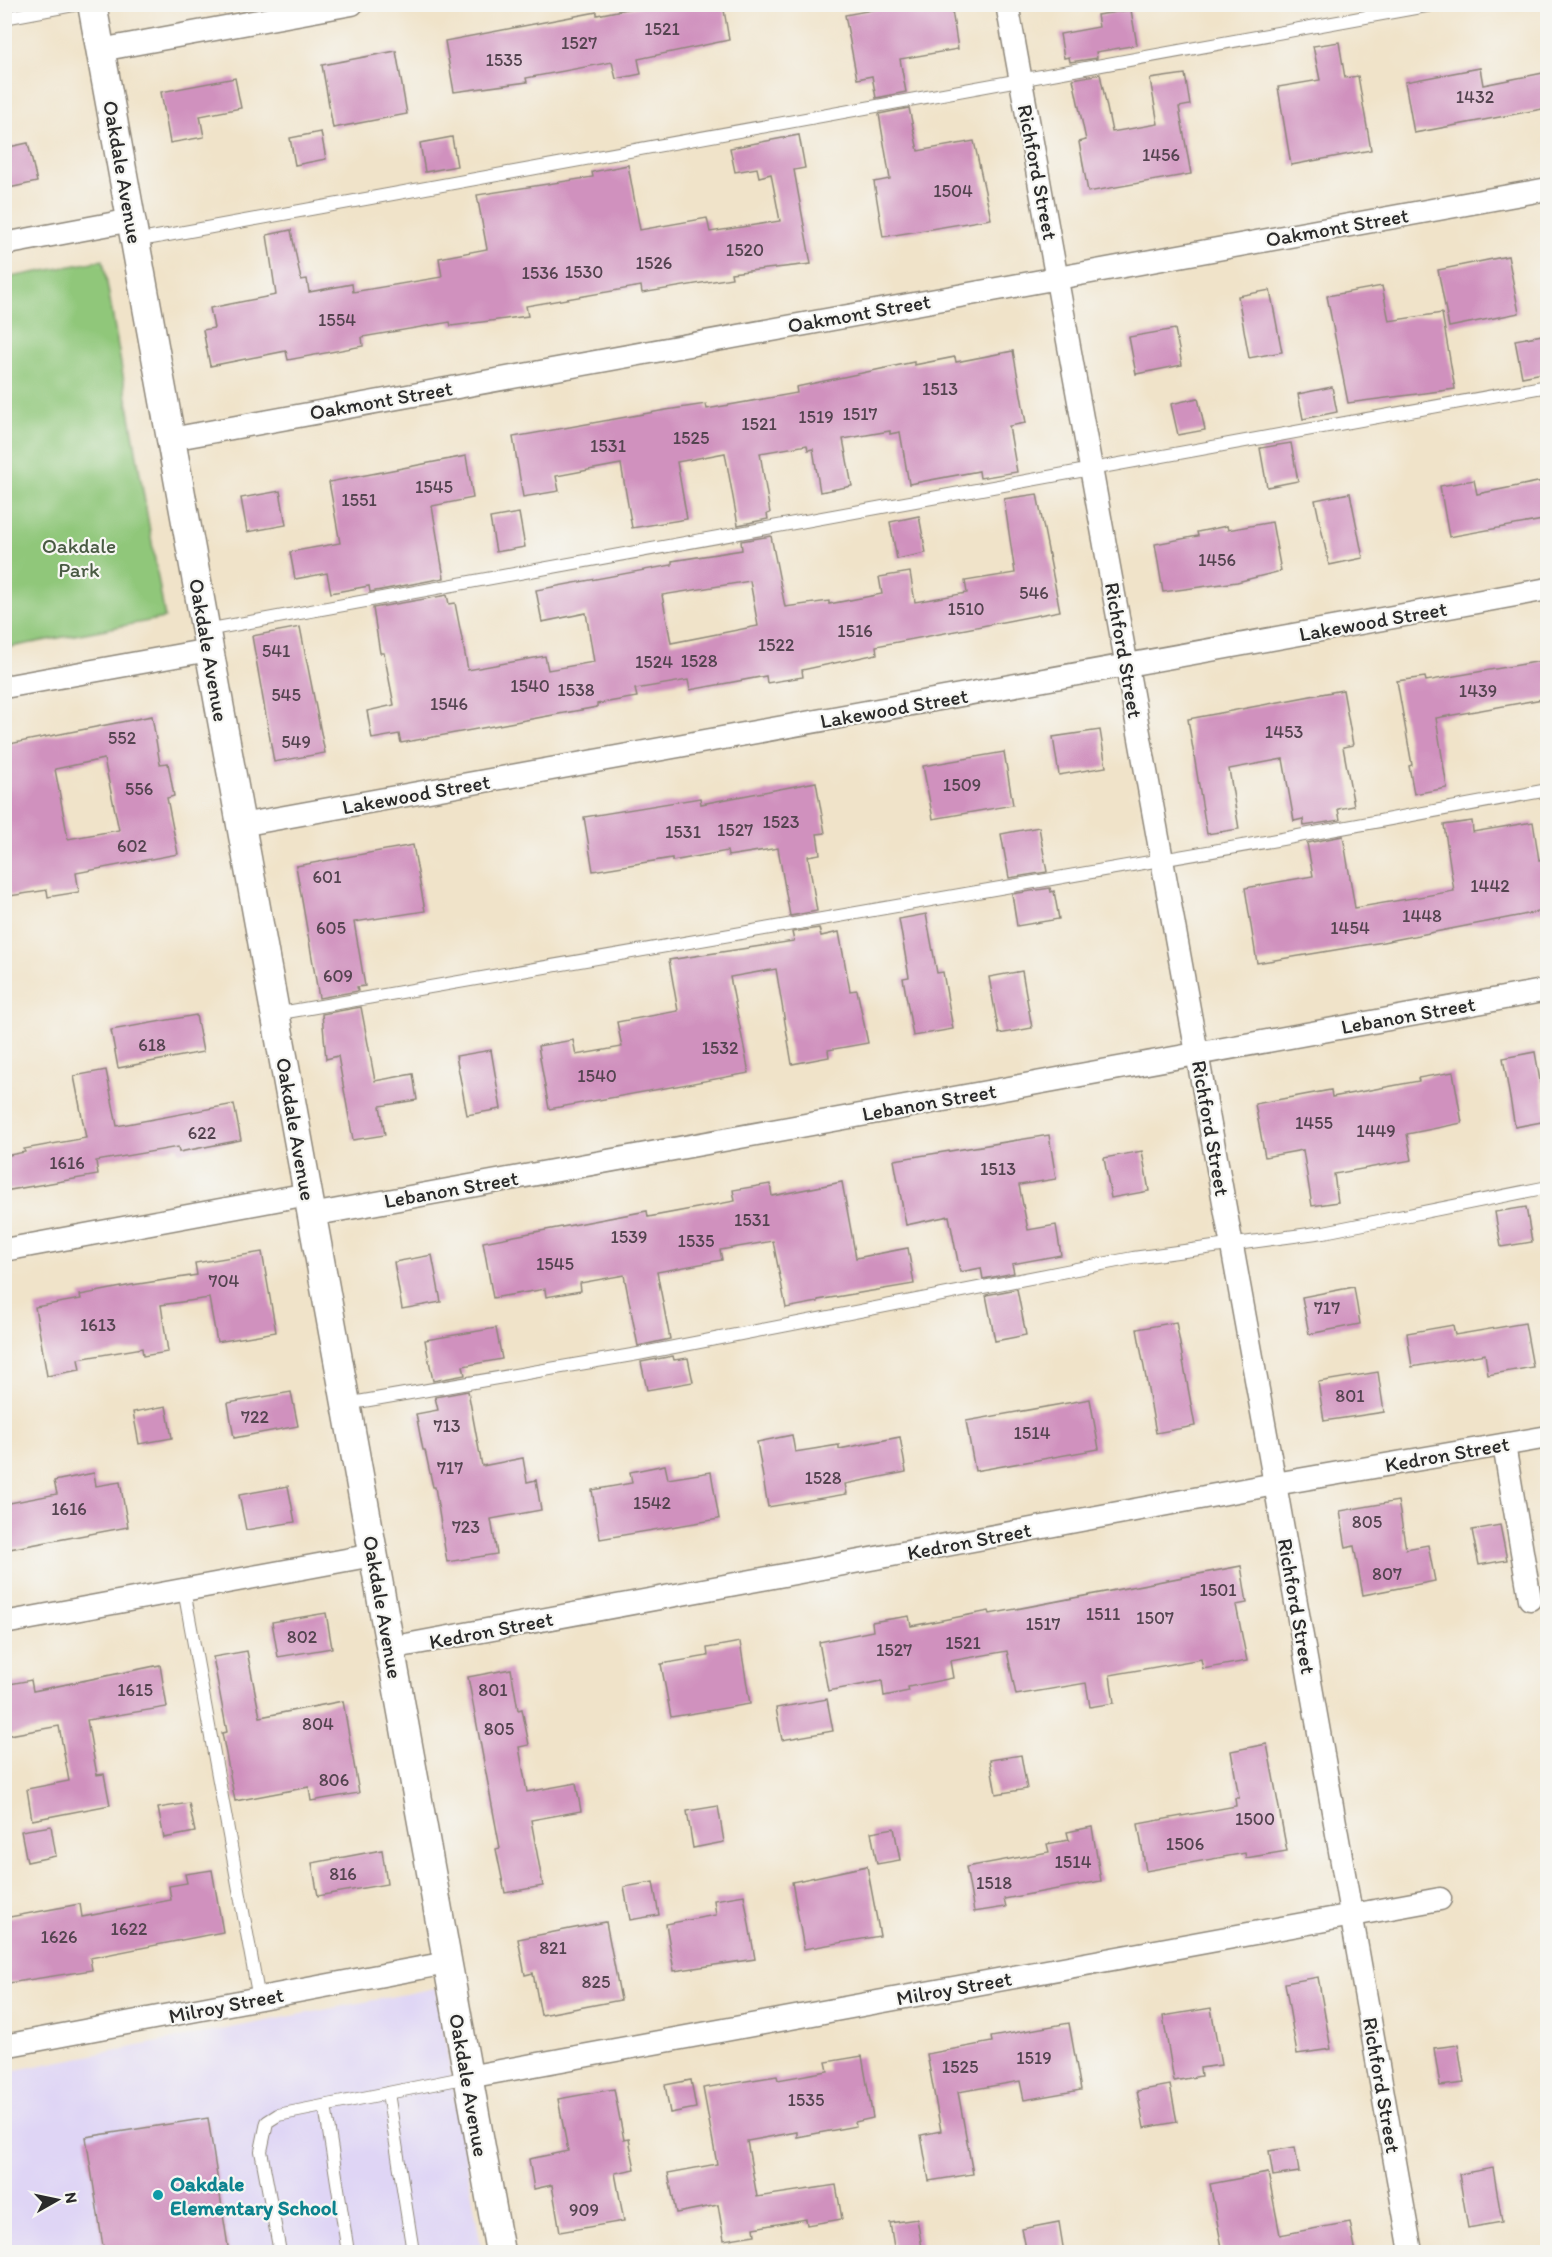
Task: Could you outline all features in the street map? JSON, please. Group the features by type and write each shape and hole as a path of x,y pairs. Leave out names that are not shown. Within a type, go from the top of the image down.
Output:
{"street":[{"name":"Oakdale Avenue","path":"92,4 500,2253"},
{"path":"100,50 352,4"},
{"name":"Richford Street","path":"1007,4 1275,1484 1411,2253"},
{"name":"Oakmont Street","path":"171,439 1548,189"},
{"path":"4,243 134,231"},
{"name":"Lakewood Street","path":"241,825 1548,589"},
{"path":"4,687 207,640"},
{"name":"Lebanon Street","path":"4,1250 310,1204 1197,1053 1548,990"},
{"name":"Kedron Street","path":"390,1648 1275,1484 1548,1437"},
{"path":"1504,1445 1530,1599"},
{"path":"4,1623 373,1555"},
{"name":"Milroy Street","path":"468,2077 1440,1899"},
{"name":"Milroy Street","path":"4,2046 447,1963"}],"lane":[{"path":"4,18 79,4"},
{"path":"134,231 1021,82 1437,4"},
{"path":"207,640 1092,470 1548,386"},
{"path":"275,1014 1548,790"},
{"path":"346,1404 638,1354 1133,1258 1324,1232 1548,1187"},
{"path":"184,1590 259,1999"},
{"path":"280,2253 261,2151 267,2122 278,2115 468,2077"},
{"path":"387,2093 413,2253"},
{"path":"325,2106 348,2253"}],"shaded area":[{"path":"436,1988 482,2252 5,2252 5,2072"}],"green space":[{"name":"Oakdale Park","path":"103,260 165,618 5,648 5,278"}],"building":[{"path":"652,4 723,4 729,40 638,59 641,74 616,79 612,62 526,78 527,82 454,92 445,41 597,12 597,15"},
{"path":"904,4 951,4 958,49 900,59 906,92 876,98 872,76 857,79 845,15"},
{"path":"1131,10 1137,45 1096,52 1097,58 1070,62 1069,57 1064,58 1060,34 1099,27 1097,15"},
{"path":"1339,42 1345,78 1358,76 1371,150 1291,165 1278,87 1320,80 1313,46"},
{"path":"396,51 407,114 333,128 322,65"},
{"path":"1480,68 1483,85 1548,72 1548,108 1414,133 1405,82"},
{"path":"1100,74 1112,132 1158,124 1150,79 1185,74 1190,105 1179,107 1191,174 1088,192 1079,142 1086,140 1073,79"},
{"path":"235,78 241,108 200,116 204,137 170,143 161,92"},
{"path":"909,108 918,151 974,141 991,219 883,237 874,182 890,179 879,114"},
{"path":"321,132 326,159 295,165 290,138"},
{"path":"799,135 805,168 794,170 811,264 731,273 732,278 642,293 641,286 526,306 528,316 451,326 450,322 362,337 363,346 288,360 286,351 210,366 203,330 214,328 210,308 276,295 267,235 291,230 301,280 307,279 309,292 352,284 353,292 442,277 439,258 487,249 477,195 593,177 592,172 628,165 640,230 707,218 710,232 780,221 771,174 759,177 757,168 735,172 730,148"},
{"path":"452,137 457,166 425,172 420,143"},
{"path":"28,143 37,182 4,189 4,148"},
{"path":"1508,256 1519,313 1449,327 1438,270"},
{"path":"1382,286 1389,321 1442,313 1455,389 1348,403 1327,296"},
{"path":"1270,290 1282,352 1249,358 1238,296"},
{"path":"1175,329 1182,365 1136,374 1129,337"},
{"path":"1548,334 1548,372 1522,377 1515,340"},
{"path":"1013,351 1026,423 1009,426 1017,472 980,478 979,471 909,484 900,432 890,434 890,431 843,439 852,486 820,492 813,449 808,450 807,445 760,453 770,513 767,514 768,519 738,525 725,453 677,462 687,519 632,528 621,464 556,476 559,491 523,497 513,437 666,410 706,404 707,409 797,393 796,387 914,362 914,365 955,357 956,362"},
{"path":"1332,387 1337,412 1303,419 1298,394"},
{"path":"1198,398 1205,430 1178,435 1171,404"},
{"path":"1291,443 1298,481 1267,487 1260,448"},
{"path":"466,456 473,498 432,506 444,578 370,592 369,586 331,593 327,573 295,579 290,552 340,543 329,482"},
{"path":"1474,480 1477,494 1548,480 1548,519 1449,537 1440,486"},
{"path":"280,491 286,525 247,532 241,498"},
{"path":"1350,493 1363,558 1329,565 1315,500"},
{"path":"1037,494 1060,611 876,646 877,654 802,670 803,677 767,683 766,676 690,690 688,680 635,689 637,697 597,704 597,707 401,743 399,734 372,739 367,711 394,705 384,653 380,653 373,608 447,595 449,604 455,603 468,670 545,656 548,670 594,662 586,613 542,622 536,590 672,565 672,561 742,550 741,541 771,536 785,607 829,601 829,604 882,594 879,577 910,572 915,602 967,593 965,581 1015,573 1004,499","holes":["750,581 758,626 671,643 662,595"]},
{"path":"519,513 525,547 496,552 490,518"},
{"path":"919,516 926,553 897,559 890,522"},
{"path":"1272,522 1281,571 1237,582 1163,592 1155,544 1198,536 1197,532 1227,526 1228,530"},
{"path":"300,627 325,753 274,762 252,636"},
{"path":"1548,660 1548,698 1436,718 1447,788 1414,794 1409,766 1412,765 1397,681 1425,677 1426,681"},
{"path":"1343,690 1353,745 1343,747 1354,806 1338,809 1340,820 1304,826 1303,819 1294,821 1283,759 1229,769 1239,829 1207,834 1188,719"},
{"path":"152,716 160,764 168,763 174,796 167,798 178,854 76,873 79,892 48,897 47,890 10,896 4,861 4,745","holes":["104,759 119,830 68,839 55,769"]},
{"path":"1100,730 1106,767 1059,775 1053,737"},
{"path":"1004,752 1013,805 933,819 923,766"},
{"path":"816,782 825,833 817,834 820,854 808,856 817,911 790,916 778,848 728,856 727,851 593,871 584,817 700,798 701,804"},
{"path":"1472,821 1473,832 1533,822 1539,860 1548,858 1548,910 1383,942 1257,963 1245,888 1313,876 1307,843 1343,836 1355,908 1454,891 1444,825"},
{"path":"1039,827 1047,872 1009,878 1001,834"},
{"path":"413,845 425,911 354,922 365,986 357,987 358,991 319,998 296,866"},
{"path":"1050,888 1051,892 1054,891 1059,919 1017,926 1012,894"},
{"path":"926,914 937,973 943,972 953,1029 913,1036 903,978 909,977 899,919"},
{"path":"819,928 821,936 839,932 850,991 857,990 868,1043 828,1050 829,1057 792,1064 776,969 730,977 749,1073 549,1109 538,1046 573,1040 576,1055 622,1047 617,1022 678,1011 669,960 794,941 792,932"},
{"path":"1022,971 1032,1028 999,1034 989,977"},
{"path":"361,1007 375,1081 413,1074 417,1100 380,1106 385,1135 353,1140 338,1056 326,1059 322,1014"},
{"path":"196,1015 203,1052 118,1068 111,1030"},
{"path":"491,1050 501,1109 467,1115 456,1056"},
{"path":"1535,1052 1547,1121 1515,1127 1503,1058"},
{"path":"106,1070 117,1126 234,1104 241,1140 179,1152 178,1147 96,1161 98,1175 4,1191 4,1156 25,1152 24,1149 86,1138 74,1076"},
{"path":"1453,1072 1462,1123 1407,1134 1412,1160 1334,1174 1338,1202 1312,1206 1303,1150 1265,1157 1255,1104 1331,1090 1332,1097 1419,1081 1418,1078"},
{"path":"1049,1135 1056,1179 1019,1185 1028,1230 1056,1225 1061,1255 1012,1264 1014,1273 983,1279 981,1268 960,1272 949,1216 906,1225 894,1160"},
{"path":"1142,1151 1149,1191 1111,1198 1104,1158"},
{"path":"842,1182 856,1258 908,1248 914,1284 818,1300 818,1302 786,1308 773,1241 720,1250 722,1260 657,1272 670,1339 638,1346 624,1275 580,1283 581,1291 546,1297 545,1289 493,1298 483,1242 647,1211 648,1217 735,1201 733,1190 770,1184 772,1196"},
{"path":"1526,1207 1532,1242 1501,1247 1495,1212"},
{"path":"262,1252 276,1332 217,1342 209,1298 161,1305 168,1352 143,1356 142,1348 78,1359 80,1370 47,1376 35,1307 81,1299 80,1295 197,1275 195,1263"},
{"path":"432,1255 441,1302 402,1309 394,1262"},
{"path":"1354,1287 1360,1324 1309,1334 1302,1297"},
{"path":"1017,1289 1026,1335 995,1341 986,1295"},
{"path":"1176,1322 1195,1426 1156,1433 1137,1329"},
{"path":"1525,1323 1533,1367 1488,1375 1485,1354 1412,1367 1407,1333 1453,1325 1455,1335"},
{"path":"496,1328 502,1359 463,1366 465,1375 433,1381 425,1340"},
{"path":"673,1356 674,1360 688,1358 693,1382 647,1390 641,1362"},
{"path":"1378,1372 1384,1412 1324,1421 1318,1382"},
{"path":"468,1391 482,1466 523,1458 527,1482 536,1480 541,1510 491,1519 497,1554 447,1562 435,1487 433,1487 425,1450 423,1450 416,1414 438,1410 435,1397"},
{"path":"291,1392 298,1426 234,1438 228,1403"},
{"path":"1090,1399 1099,1449 975,1471 966,1421"},
{"path":"166,1406 172,1438 139,1444 133,1412"},
{"path":"792,1435 795,1452 839,1445 839,1449 900,1437 906,1472 845,1484 847,1494 768,1507 757,1442"},
{"path":"665,1465 668,1479 711,1472 719,1519 600,1539 592,1490 632,1483 630,1472"},
{"path":"94,1473 96,1486 120,1482 128,1527 4,1550 4,1504 57,1494 54,1481"},
{"path":"288,1486 295,1522 246,1530 239,1495"},
{"path":"1398,1501 1406,1549 1428,1545 1435,1581 1363,1595 1354,1546 1346,1548 1340,1511"},
{"path":"1500,1525 1507,1560 1479,1565 1472,1530"},
{"path":"1241,1566 1247,1603 1236,1605 1247,1661 1203,1669 1201,1659 1110,1675 1114,1703 1090,1707 1086,1683 1016,1695 1007,1651 950,1661 953,1678 908,1687 909,1691 884,1696 882,1681 828,1691 819,1642 873,1631 872,1622 909,1616 911,1626 989,1611 990,1614"},
{"path":"326,1613 332,1648 278,1657 272,1622"},
{"path":"740,1642 750,1704 671,1717 661,1664 708,1656 707,1648"},
{"path":"247,1651 260,1717 343,1701 359,1793 311,1801 309,1787 235,1801 222,1733 227,1732 213,1657"},
{"path":"160,1665 167,1707 87,1720 97,1775 104,1774 110,1805 32,1820 27,1789 69,1781 59,1726 4,1736 4,1685 31,1680 33,1691"},
{"path":"511,1669 518,1710 522,1709 529,1745 519,1747 527,1792 576,1783 581,1811 531,1820 543,1886 505,1893 496,1849 500,1848 468,1677"},
{"path":"827,1699 833,1731 782,1740 776,1708"},
{"path":"1267,1744 1287,1851 1246,1858 1245,1853 1146,1871 1138,1824 1236,1806 1235,1798 1239,1798 1231,1751"},
{"path":"1021,1755 1027,1789 996,1794 990,1760"},
{"path":"189,1803 195,1832 164,1838 158,1808"},
{"path":"718,1806 724,1842 693,1848 687,1811"},
{"path":"51,1826 56,1856 27,1862 21,1831"},
{"path":"1092,1827 1101,1881 1004,1899 1006,1907 974,1912 966,1867 1049,1852 1047,1844 1069,1840 1067,1832"},
{"path":"894,1828 900,1860 877,1864 871,1832"},
{"path":"382,1850 387,1884 318,1896 312,1863"},
{"path":"867,1866 880,1936 804,1949 792,1882"},
{"path":"212,1870 223,1932 90,1958 92,1970 9,1983 4,1960 4,1918 80,1904 82,1917 171,1900 169,1886 187,1883 185,1874"},
{"path":"653,1882 659,1915 630,1920 624,1887"},
{"path":"744,1895 755,1959 674,1971 666,1924 716,1915 714,1900"},
{"path":"606,1922 621,2000 541,2015 533,1973 525,1975 518,1939"},
{"path":"1318,1977 1331,2049 1297,2054 1285,1983"},
{"path":"1211,2008 1221,2065 1200,2068 1201,2076 1174,2081 1163,2016"},
{"path":"1069,2023 1081,2090 1024,2100 1020,2081 958,2092 973,2174 929,2181 921,2135 941,2131 927,2054 992,2042 991,2037"},
{"path":"1458,2045 1464,2083 1440,2086 1434,2048"},
{"path":"862,2056 873,2118 855,2122 856,2126 797,2137 797,2132 747,2141 757,2197 836,2185 842,2219 807,2225 806,2219 754,2228 755,2235 724,2240 718,2205 676,2213 668,2173 717,2164 703,2088 777,2076 778,2080 828,2071 826,2062"},
{"path":"691,2080 696,2108 670,2113 665,2085"},
{"path":"1170,2085 1177,2122 1144,2128 1137,2091"},
{"path":"614,2089 624,2140 629,2139 635,2169 615,2173 624,2221 560,2232 552,2185 534,2189 529,2159 568,2151 558,2099"},
{"name":"Oakdale Elementary School","path":"208,2118 229,2253 104,2253 86,2137"},
{"path":"1295,2147 1299,2172 1273,2176 1269,2151"},
{"path":"1493,2168 1502,2222 1468,2228 1459,2174"},
{"path":"1268,2173 1280,2235 1350,2222 1356,2253 1223,2253 1210,2184"},
{"path":"917,2219 923,2253 895,2253 890,2223"},
{"path":"1059,2222 1064,2253 1027,2253 1022,2229"}],"place":[{"name":"Oakdale Elementary School","path":"158,2195"}]}
